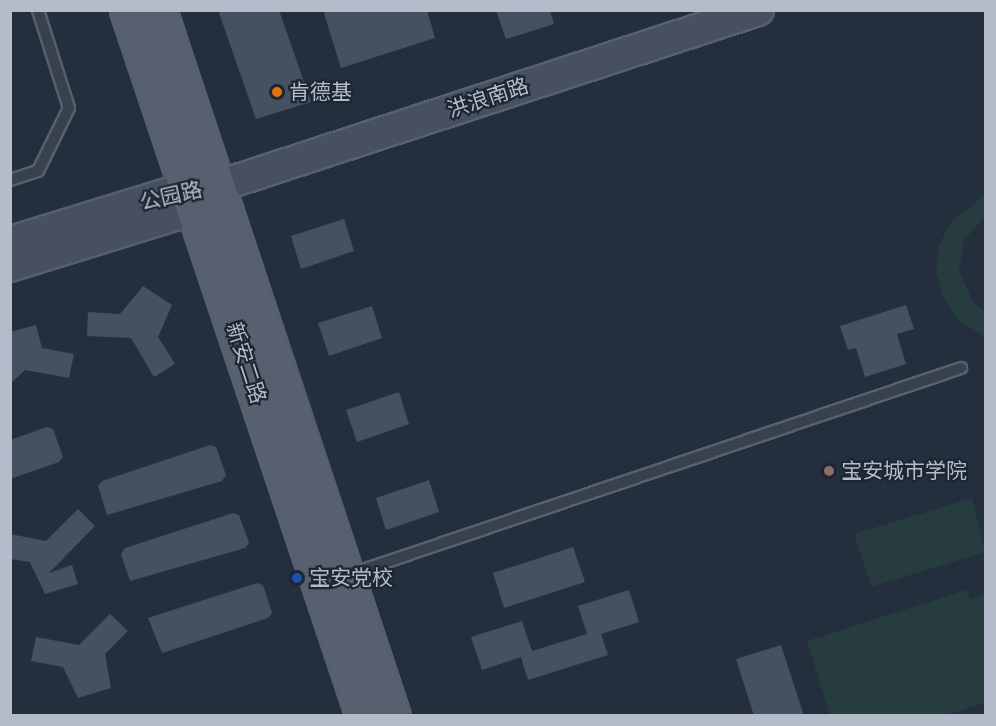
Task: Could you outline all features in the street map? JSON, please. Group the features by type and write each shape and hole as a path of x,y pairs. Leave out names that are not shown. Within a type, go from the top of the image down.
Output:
{"main road":[{"name":"新安二路","path":"127,10 347,575 393,716"},
{"name":"新安二路","path":"159,10 200,194 363,716"},
{"name":"洪浪南路","path":"200,194 758,10"},
{"name":"公园路","path":"10,242 200,194"},
{"name":"公园路","path":"10,266 200,194"}],"lane":[{"path":"10,180 38,171 69,108 38,10"},
{"path":"347,575 961,368"}],"green space":[{"path":"985,195 985,216 964,240 959,271 972,300 985,312 985,337 957,319 943,297 936,272 939,246 950,223"},
{"path":"972,498 985,552 871,587 854,534"},
{"path":"966,590 970,600 985,595 985,703 946,715 830,715 807,641"}],"building":[{"path":"218,10 279,10 311,102 256,119"},
{"path":"323,10 427,10 435,38 341,68"},
{"path":"496,10 550,10 554,24 506,39"},
{"path":"344,219 354,251 301,269 291,236"},
{"path":"143,286 172,305 158,337 175,364 154,377 131,338 87,336 88,312 120,314"},
{"path":"906,305 914,329 897,334 906,364 865,377 856,348 848,350 840,326"},
{"path":"372,306 382,338 329,356 318,323"},
{"path":"36,325 42,348 74,354 69,378 25,370 10,384 10,332"},
{"path":"399,392 409,424 357,442 346,410"},
{"path":"47,427 53,429 63,457 59,462 10,479 10,440"},
{"path":"210,445 216,447 226,475 222,481 107,515 98,486 102,481"},
{"path":"429,480 439,512 386,530 376,498"},
{"path":"78,509 95,526 49,573 72,565 78,584 45,594 30,562 10,559 10,534 46,541"},
{"path":"233,513 239,515 249,543 245,548 130,581 121,554 125,548"},
{"path":"573,547 585,582 504,608 493,573"},
{"path":"257,583 263,585 272,613 268,618 162,653 148,618"},
{"path":"629,590 639,622 601,634 608,655 528,680 521,657 482,670 471,637 522,621 532,651 587,634 578,606"},
{"path":"110,614 128,631 105,654 111,688 78,698 63,667 31,661 36,637 79,645"},
{"path":"781,645 804,716 754,716 736,659"}],"place":[{"name":"肯德基","path":"277,92"},
{"name":"宝安城市学院","path":"829,471"},
{"name":"宝安党校","path":"297,578"}]}
